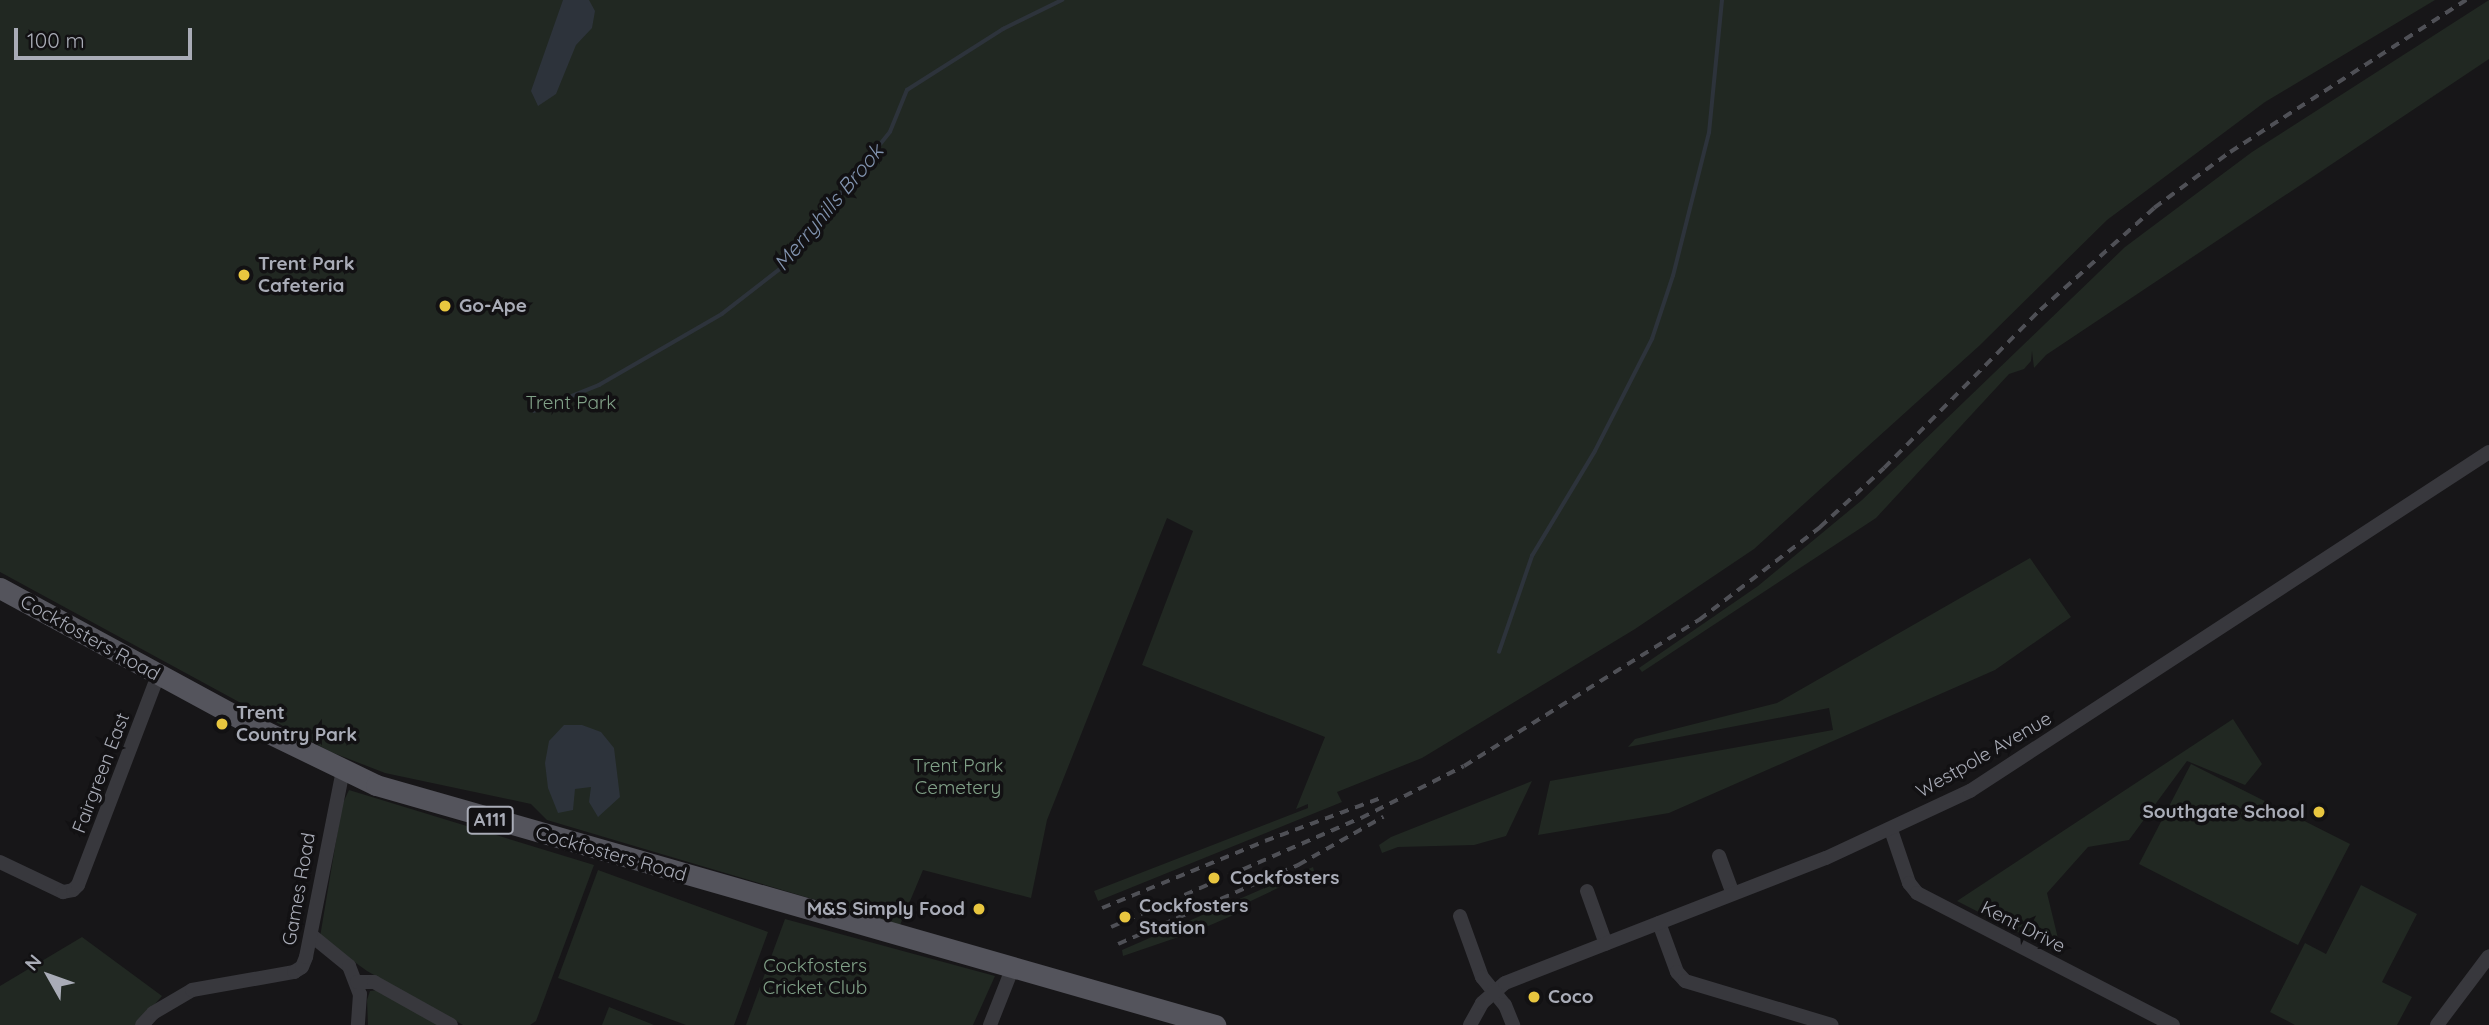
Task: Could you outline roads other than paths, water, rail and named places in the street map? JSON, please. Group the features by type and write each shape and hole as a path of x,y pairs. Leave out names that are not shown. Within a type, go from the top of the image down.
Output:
{"main road":[{"name":"Cockfosters Road","path":"0,588 158,675 343,770 411,797 1215,1025"}],"street":[{"name":"Westpole Avenue","path":"1470,1025 1476,1011 1493,991 1517,978 1891,830 1970,791 2489,452"},
{"name":"Fairgreen East","path":"0,862 63,892 73,890 78,885 158,675"},
{"name":"Games Road","path":"142,1025 153,1013 196,988 294,972 302,967 343,770"},
{"name":"Kent Drive","path":"1891,830 1909,883 1917,893 2173,1025"},
{"path":"1719,856 1733,894"},
{"path":"1587,891 1606,944"},
{"path":"1460,916 1482,977 1505,1005 1513,1025"},
{"path":"1659,923 1677,972 1685,981 1832,1025"},
{"path":"310,935 349,966 357,982 358,1025"},
{"path":"2437,1025 2489,956"},
{"path":"990,1025 1013,967"},
{"path":"357,982 374,982 451,1025"}],"waterway":[{"name":"Merryhills Brook","path":"534,411 599,385 722,314 781,268 890,132 907,90 1003,29 1062,0"},
{"path":"1499,652 1532,556 1595,451 1652,339 1673,276 1709,133 1722,0"}],"railway":[{"path":"1111,927 1361,818 1464,766 1699,620 1820,527 1884,468 2040,310 2154,208 2230,152 2466,0"},
{"path":"1102,908 1265,841 1383,797"},
{"path":"1118,944 1298,865 1383,817"}],"place":[{"name":"Trent Park Cafeteria","path":"244,275"},
{"name":"Go-Ape","path":"445,306"},
{"name":"Trent Country Park","path":"222,724"},
{"name":"Southgate School","path":"2319,812"},
{"name":"Cockfosters","path":"1214,878"},
{"name":"M&S Simply Food","path":"979,909"},
{"name":"Cockfosters Station","path":"1125,917"},
{"name":"Coco","path":"1534,997"}],"park label":[{"name":"Trent Park","path":"571,403"},
{"name":"Trent Park Cemetery","path":"958,777"},
{"name":"Cockfosters Cricket Club","path":"815,977"}]}
